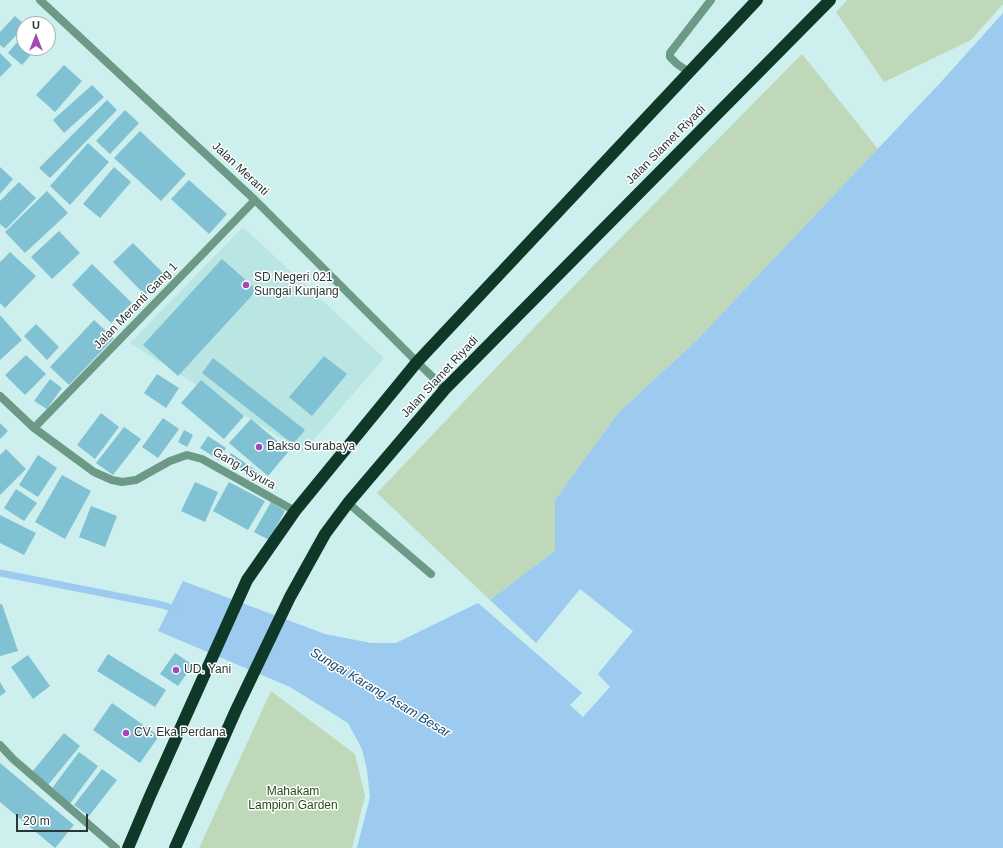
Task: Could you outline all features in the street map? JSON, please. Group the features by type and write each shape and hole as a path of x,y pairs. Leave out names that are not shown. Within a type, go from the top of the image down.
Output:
{"highway":[{"name":"Jalan Slamet Riyadi","path":"128,848 195,694 247,580 294,511 417,362 758,0"},
{"name":"Jalan Slamet Riyadi","path":"175,848 236,710 290,597 325,534 348,503 445,389 830,0"}],"street":[{"name":"Jalan Meranti","path":"40,0 255,200 445,389"},
{"path":"689,72 677,64 670,57 670,53 711,0"},
{"name":"Jalan Meranti Gang 1","path":"34,428 255,200"},
{"name":"Gang Asyura","path":"0,396 34,428 94,472 112,480 122,482 136,480 170,461 187,455 202,458 294,511"},
{"path":"348,503 431,574"},
{"path":"0,745 13,759 116,848"}],"shaded area":[{"name":"SD Negeri 021 Sungai Kunjang","path":"243,227 384,358 303,452 130,343"}],"green space":[{"path":"847,0 1003,0 1003,4 971,40 884,82 836,12"},
{"path":"802,54 878,149 696,341 618,413 555,500 555,551 490,600 377,493 591,268"},
{"name":"Mahakam Lampion Garden","path":"271,691 355,754 365,796 352,848 199,848"}],"water":[{"path":"1003,13 1003,848 357,848 370,797 367,770 362,749 348,723 290,687 158,631 183,581 325,634 371,643 396,643 478,603 582,693 570,705 583,717 610,687 598,674 633,631 580,589 536,643 490,600 555,551 555,500 618,413 696,341 941,82"}],"building":[{"path":"15,16 16,17 16,35 4,48 0,45 0,32"},
{"path":"16,44 16,56 30,56 22,65 8,53"},
{"path":"0,53 12,65 0,77"},
{"path":"64,65 82,81 55,112 36,95"},
{"path":"92,85 104,97 64,133 53,120"},
{"path":"107,100 117,110 50,178 39,168"},
{"path":"125,110 139,123 110,154 96,141"},
{"path":"140,131 186,174 161,201 114,158"},
{"path":"88,143 109,162 70,205 50,186"},
{"path":"0,167 13,179 0,194"},
{"path":"114,167 131,182 100,218 83,204"},
{"path":"189,180 227,214 209,234 171,199"},
{"path":"19,182 36,198 6,229 0,224 0,201"},
{"path":"47,191 68,213 25,253 5,232"},
{"path":"59,231 80,253 52,279 31,257"},
{"path":"133,243 165,275 145,295 113,262"},
{"path":"10,252 36,276 5,308 0,303 0,262"},
{"path":"222,259 257,290 178,376 143,345"},
{"path":"92,264 132,303 111,323 72,285"},
{"path":"0,315 22,340 0,360"},
{"path":"94,320 114,338 69,385 50,367"},
{"path":"36,324 59,347 47,360 24,336"},
{"path":"26,355 46,374 25,395 5,375"},
{"path":"324,356 347,374 312,416 289,397"},
{"path":"213,358 305,430 293,444 202,373"},
{"path":"157,374 179,388 166,408 144,393"},
{"path":"50,379 62,388 47,409 34,401"},
{"path":"201,380 244,416 224,439 181,403"},
{"path":"101,413 119,427 95,459 77,445"},
{"path":"163,418 179,429 158,458 142,447"},
{"name":"Bakso Surabaya","path":"251,419 289,451 268,476 229,443"},
{"path":"0,423 8,431 0,439"},
{"path":"124,427 141,439 113,475 96,463"},
{"path":"184,430 193,435 187,447 178,442"},
{"path":"208,436 226,448 219,460 200,448"},
{"path":"6,449 26,469 0,495 0,455"},
{"path":"231,453 258,472 254,478 227,459"},
{"path":"38,455 57,468 38,497 19,485"},
{"path":"62,475 91,491 65,539 35,522"},
{"path":"195,482 218,492 205,522 181,511"},
{"path":"229,482 265,501 248,530 213,511"},
{"path":"16,489 37,503 24,521 4,508"},
{"path":"271,502 285,511 269,540 254,532"},
{"path":"91,506 117,516 105,547 79,537"},
{"path":"0,515 36,533 24,555 0,543"},
{"path":"0,604 2,604 18,651 0,656"},
{"name":"UD. Yani","path":"175,653 193,665 178,686 160,674"},
{"path":"108,654 166,690 155,707 97,671"},
{"path":"28,655 50,686 33,699 11,667"},
{"path":"0,682 6,692 0,696"},
{"name":"CV. Eka Perdana","path":"112,703 159,736 140,763 93,730"},
{"path":"64,733 80,746 48,785 32,772"},
{"path":"79,752 98,766 69,805 50,791"},
{"path":"0,763 74,825 55,848 0,802"},
{"path":"102,769 117,780 89,816 74,805"}],"waterway":[{"name":"Sungai Karang Asam Besar","path":"0,573 163,605 178,611"}],"place":[{"name":"SD Negeri 021 Sungai Kunjang","path":"246,285"},
{"name":"Bakso Surabaya","path":"259,447"},
{"name":"UD. Yani","path":"176,670"},
{"name":"CV. Eka Perdana","path":"126,733"}]}
